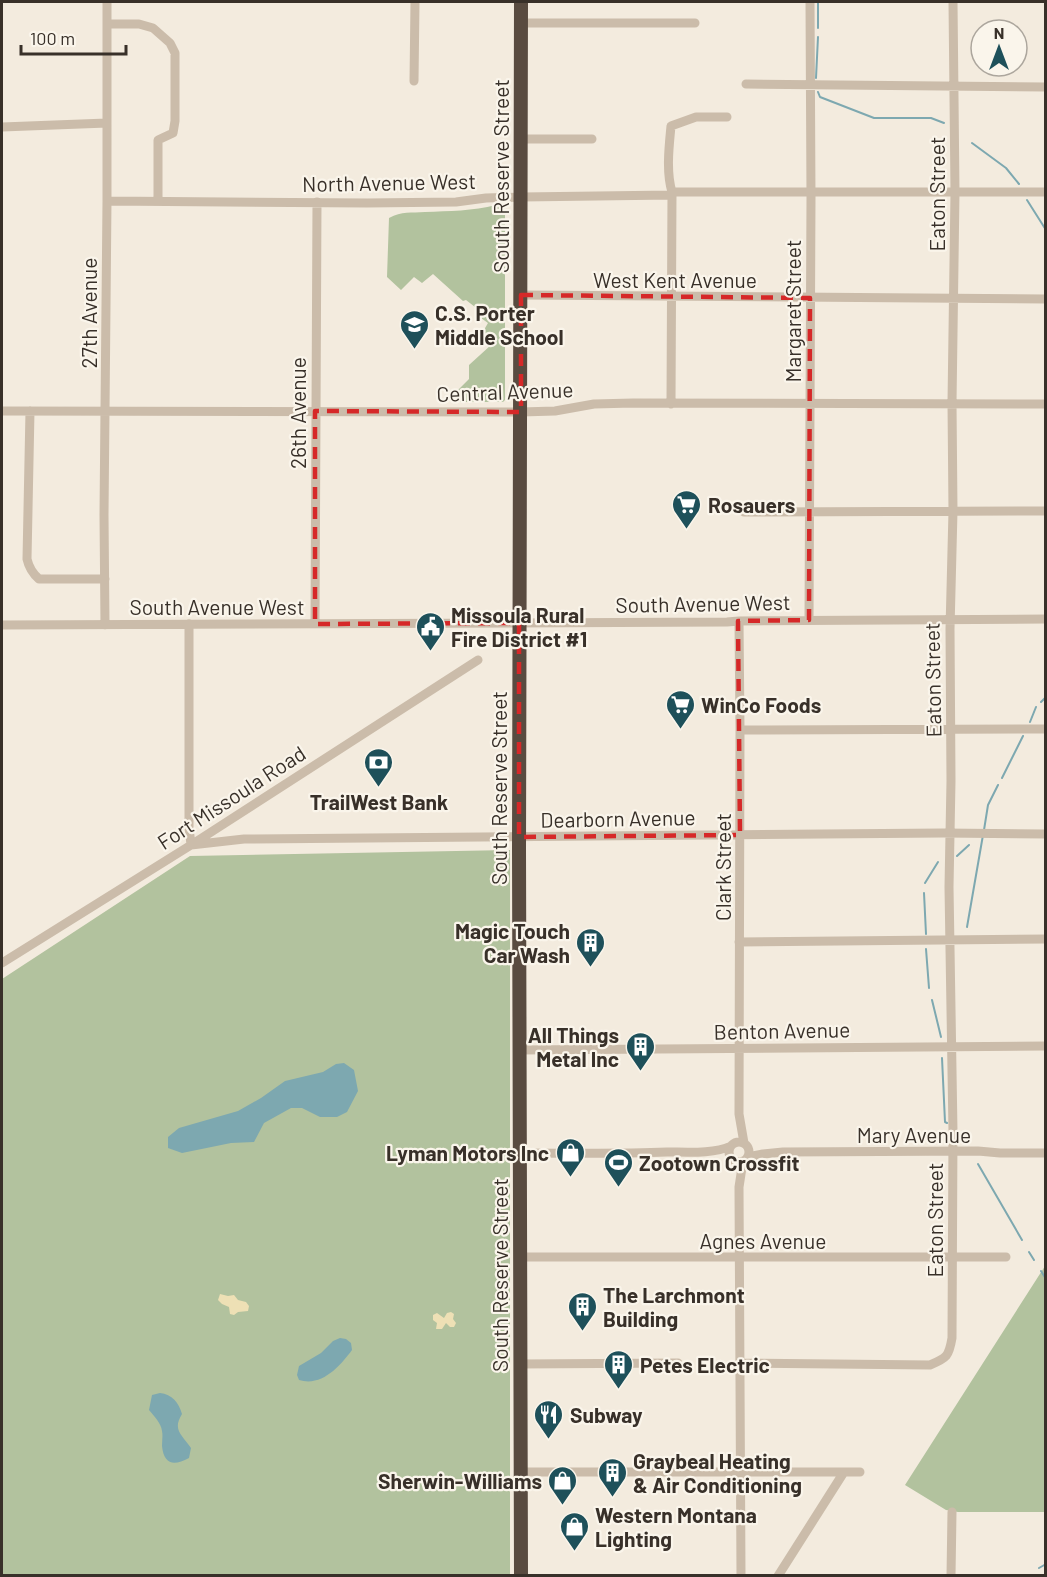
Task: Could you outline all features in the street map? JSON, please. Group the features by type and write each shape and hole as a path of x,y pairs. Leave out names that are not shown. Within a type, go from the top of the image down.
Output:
{"highway":[{"name":"South Reserve Street","path":"520,1575 521,2"}],"street":[{"name":"27th Avenue","path":"105,625 107,2"},
{"path":"414,81 415,2"},
{"name":"Margaret Street","path":"809,620 810,2"},
{"name":"Eaton Street","path":"740,1363 930,1365 946,1358 952,1338 949,833 955,192 953,2"},
{"path":"521,23 695,23"},
{"path":"107,24 139,24 153,28 170,43 175,53 176,121 173,133 158,140 158,201"},
{"path":"746,84 1046,87"},
{"path":"671,404 672,194 669,183 671,126 696,117 727,117"},
{"path":"2,127 107,123"},
{"path":"522,139 592,138"},
{"name":"North Avenue West","path":"107,201 444,202 522,197 672,194 1046,192"},
{"name":"26th Avenue","path":"315,624 317,202"},
{"name":"West Kent Avenue","path":"521,296 1046,299"},
{"name":"Central Avenue","path":"2,411 521,412 555,411 594,404 1046,404"},
{"path":"30,411 27,559 29,568 39,579 105,579"},
{"path":"744,512 1046,511"},
{"name":"South Avenue West","path":"2,625 1046,619"},
{"name":"Clark Street","path":"739,621 739,1152"},
{"path":"189,624 190,845"},
{"name":"Fort Missoula Road","path":"2,963 478,660"},
{"path":"740,730 1046,729"},
{"name":"Dearborn Avenue","path":"190,845 244,839 1046,834"},
{"path":"739,942 1046,939"},
{"name":"Benton Avenue","path":"519,1050 1046,1047"},
{"name":"Mary Avenue","path":"520,1153 952,1151 1046,1153"},
{"path":"739,1152 741,1575"},
{"name":"Agnes Avenue","path":"520,1257 1006,1257"},
{"path":"520,1364 678,1363"},
{"path":"520,1472 860,1472"},
{"path":"778,1575 844,1472"},
{"path":"951,1575 952,1512"}],"highlighted area":[{"path":"521,295 810,298 809,620 738,621 740,835 519,837 519,623 315,624 315,411 521,412"}],"green space":[{"path":"502,205 505,208 505,400 503,402 453,402 455,389 459,389 469,379 469,365 491,345 481,335 488,323 481,318 484,314 466,300 463,301 433,274 422,283 414,277 401,290 387,277 389,218 398,214"},
{"path":"510,850 510,1575 2,1575 2,979 190,856"},
{"path":"1045,1266 1045,1512 946,1510 905,1485"}],"sand":[{"path":"220,1294 234,1295 238,1300 246,1302 249,1306 248,1311 230,1314 229,1307 218,1300"},
{"path":"437,1313 444,1318 447,1313 454,1314 453,1319 456,1323 454,1327 446,1323 442,1329 436,1329 437,1323 433,1320 433,1315"}],"water":[{"path":"344,1063 354,1070 358,1091 347,1112 337,1117 320,1117 302,1108 291,1108 264,1123 254,1142 231,1143 182,1153 168,1148 168,1137 179,1128 238,1111 285,1081 323,1072 336,1064"},
{"path":"340,1338 351,1343 352,1350 342,1362 323,1378 315,1381 299,1380 297,1375 299,1366"},
{"path":"160,1393 174,1400 182,1414 178,1428 191,1448 189,1458 179,1462 171,1462 165,1457 161,1428 149,1410 152,1395"}],"waterway":[{"path":"818,2 818,28"},
{"path":"816,78 818,37"},
{"path":"818,92 820,97 874,118 931,118 944,123"},
{"path":"972,143 1006,168 1019,184"},
{"path":"1027,200 1046,230"},
{"path":"1041,702 1046,697"},
{"path":"1030,722 1036,707"},
{"path":"1002,778 1023,736"},
{"path":"984,830 988,805 998,785"},
{"path":"967,927 983,835"},
{"path":"957,856 969,845"},
{"path":"925,883 938,862"},
{"path":"924,893 926,934"},
{"path":"926,949 929,988"},
{"path":"932,1000 941,1037"},
{"path":"942,1058 945,1122 947,1123"},
{"path":"958,1132 967,1143"},
{"path":"978,1164 1022,1240"},
{"path":"1029,1252 1034,1260"},
{"path":"1041,1271 1046,1279"},
{"path":"1039,1568 1046,1564"}],"place":[{"name":"C.S. Porter Middle School","path":"414,350"},
{"name":"Rosauers","path":"687,530"},
{"name":"Missoula Rural Fire District #1","path":"430,652"},
{"name":"WinCo Foods","path":"680,730"},
{"name":"TrailWest Bank","path":"379,788"},
{"name":"Magic Touch Car Wash","path":"591,968"},
{"name":"All Things Metal Inc","path":"640,1072"},
{"name":"Lyman Motors Inc","path":"570,1178"},
{"name":"Zootown Crossfit","path":"618,1188"},
{"name":"The Larchmont Building","path":"582,1332"},
{"name":"Petes Electric","path":"619,1390"},
{"name":"Subway","path":"549,1440"},
{"name":"Graybeal Heating & Air Conditioning","path":"612,1498"},
{"name":"Sherwin-Williams","path":"563,1506"},
{"name":"Western Montana Lighting","path":"574,1552"}]}
